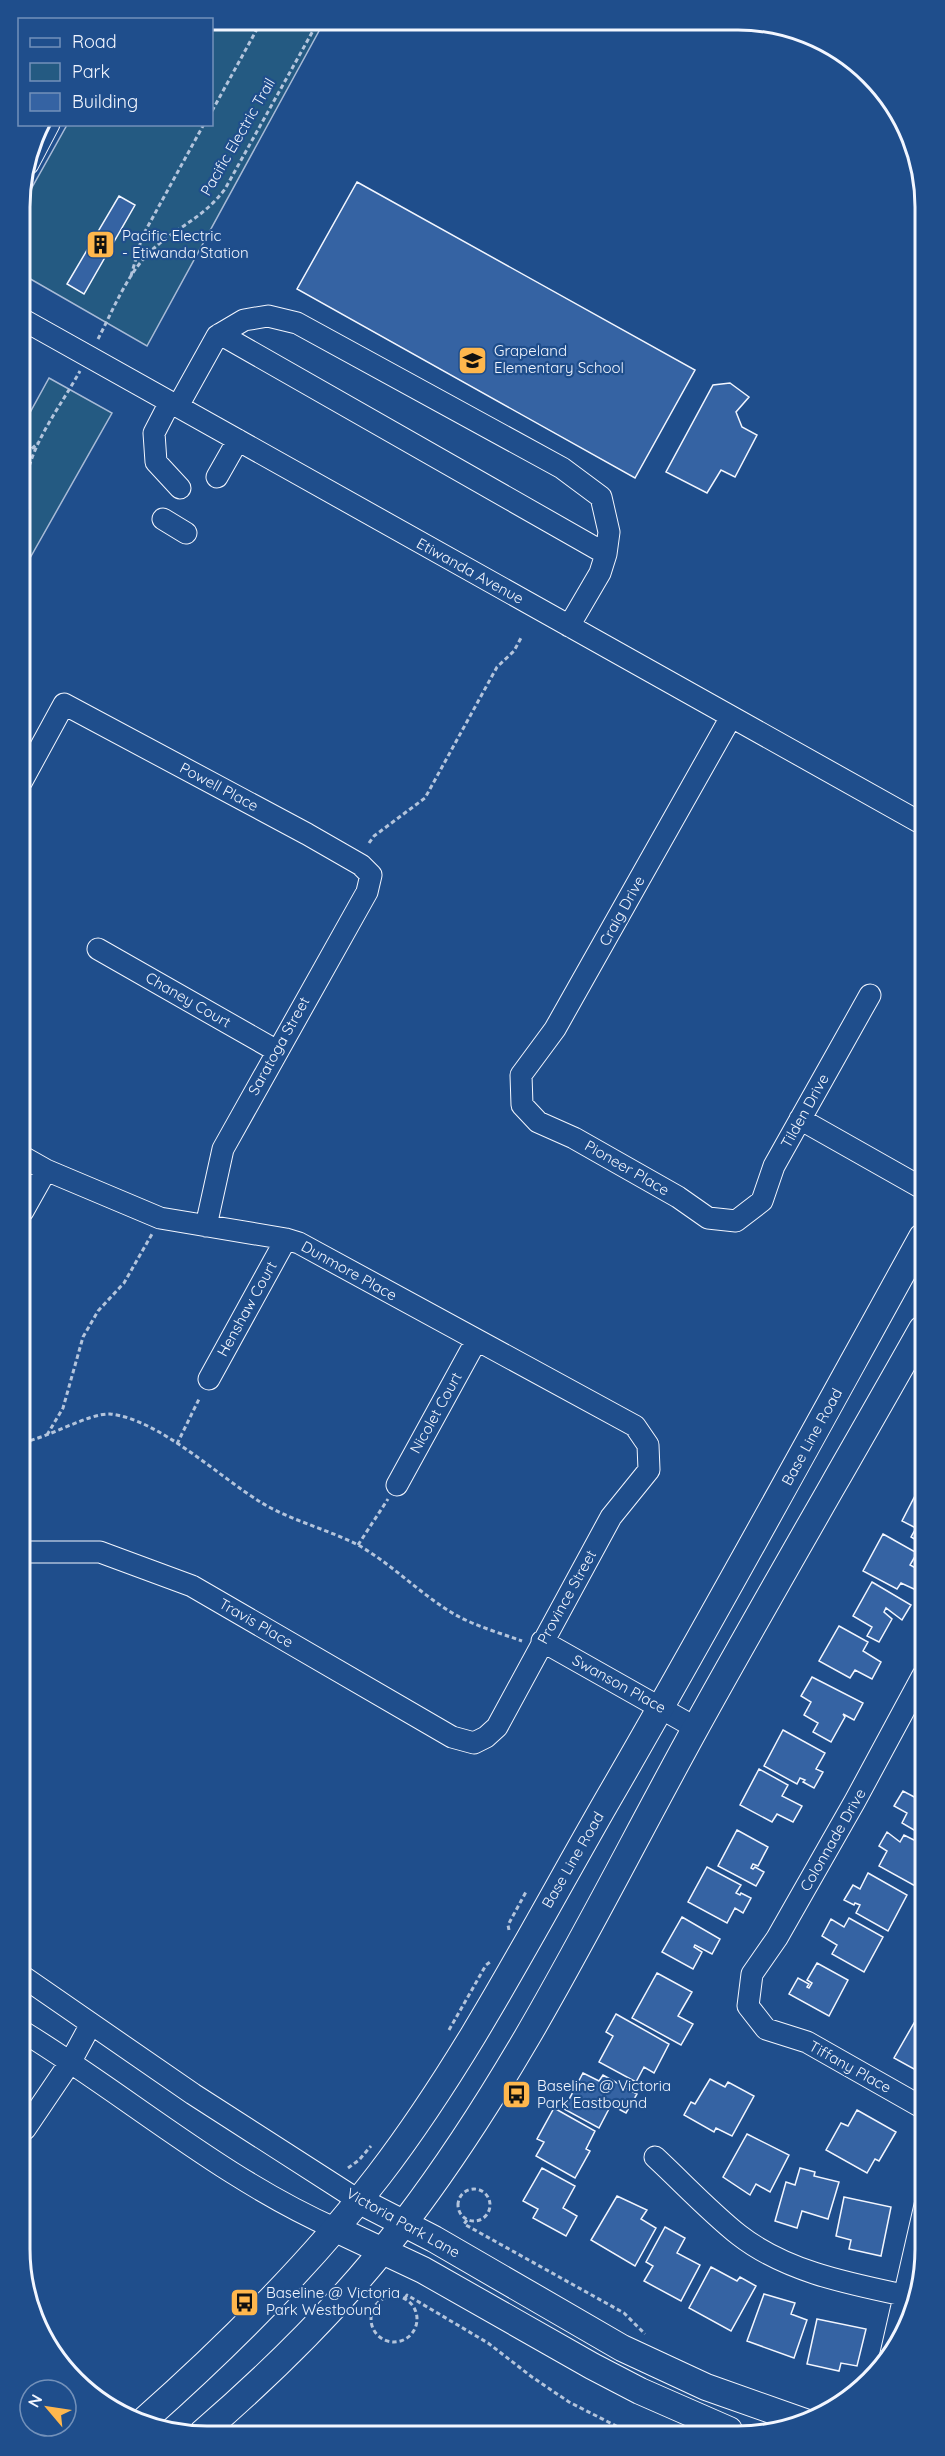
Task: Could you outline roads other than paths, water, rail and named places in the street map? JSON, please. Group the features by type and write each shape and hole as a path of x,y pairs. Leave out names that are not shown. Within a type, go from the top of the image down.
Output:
{"main road":[{"name":"Base Line Road","path":"148,2416 234,2338 336,2229 421,2116 464,2049 662,1707 915,1250"},
{"path":"210,2426 259,2385 383,2250 472,2127 514,2061 696,1728 915,1341"},
{"name":"Victoria Park Lane","path":"358,2200 434,2239 622,2348 706,2387 807,2412"},
{"name":"Victoria Park Lane","path":"336,2229 423,2270 601,2371 720,2426"}],"street":[{"path":"180,488 156,462 154,433 217,336 244,320 268,316 297,323 562,468 601,497 609,532 606,554 600,573 569,626"},
{"name":"Etiwanda Avenue","path":"30,324 915,819"},
{"path":"220,334 606,554"},
{"path":"218,477 238,440"},
{"path":"163,519 186,533"},
{"name":"Powell Place","path":"30,767 64,704 307,834 361,865 370,874"},
{"name":"Craig Drive","path":"522,1105 521,1076 555,1029 731,717"},
{"name":"Saratoga Street","path":"206,1226 223,1149 367,892 371,883 370,874"},
{"name":"Chaney Court","path":"98,949 277,1051"},
{"name":"Tilden Drive","path":"736,1221 762,1201 774,1166 870,995"},
{"name":"Pioneer Place","path":"522,1105 538,1122 595,1150 678,1197 708,1218 736,1221"},
{"path":"800,1119 915,1184"},
{"name":"Dunmore Place","path":"30,1160 46,1170 160,1218 299,1243 635,1426 648,1445"},
{"path":"30,1199 46,1170"},
{"name":"Henshaw Court","path":"209,1379 286,1239"},
{"name":"Nicolet Court","path":"397,1485 476,1341"},
{"name":"Province Street","path":"474,1743 486,1737 497,1727 533,1642 611,1517 649,1470 648,1445"},
{"name":"Travis Place","path":"30,1552 100,1552 192,1586 452,1737 474,1743"},
{"name":"Swanson Place","path":"533,1642 662,1707 696,1728"},
{"name":"Colonnade Drive","path":"748,2006 752,1974 783,1928 915,1690"},
{"name":"Victoria Park Lane","path":"30,1981 193,2094 358,2200"},
{"name":"Tiffany Place","path":"748,2006 766,2029 807,2042 915,2103"},
{"path":"30,2122 71,2061 91,2024"},
{"name":"Victoria Park Lane","path":"30,2036 71,2061 174,2136 307,2216 336,2229"},
{"path":"655,2157 740,2236 783,2261 811,2272 908,2297"}],"place":[{"name":"Pacific Electric - Etiwanda Station","path":"101,245"},
{"name":"Grapeland Elementary School","path":"473,360"},
{"name":"Baseline @ Victoria Park Eastbound","path":"516,2095"},
{"name":"Baseline @ Victoria Park Westbound","path":"245,2302"}]}
